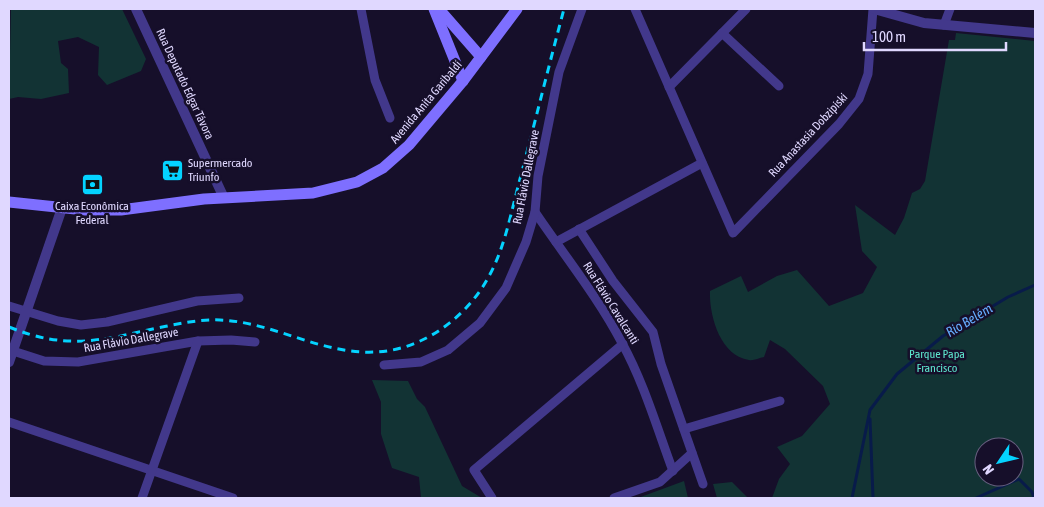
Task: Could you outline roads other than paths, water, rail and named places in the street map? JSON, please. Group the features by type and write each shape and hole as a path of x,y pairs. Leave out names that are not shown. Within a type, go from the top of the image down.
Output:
{"main road":[{"path":"434,9 463,81"},
{"path":"439,9 481,57"},
{"name":"Avenida Anita Garibaldi","path":"9,202 62,208 121,210 224,198 313,194 357,182 383,168 400,154 463,81 517,9"}],"street":[{"name":"Rua Deputado Edgar Távora","path":"136,9 224,198"},
{"path":"361,9 375,80 390,118"},
{"name":"Rua Flávio Dallegrave","path":"384,365 421,362 434,358 465,338 496,304 514,273 535,212 538,176 559,72 582,9"},
{"path":"556,242 702,163 635,9"},
{"path":"669,87 746,9"},
{"path":"873,9 906,20 1035,33"},
{"name":"Rua Anastasia Dobzipiski","path":"702,163 733,234 839,124 858,99 868,74 873,9"},
{"path":"944,25 950,9"},
{"path":"722,33 778,86"},
{"path":"9,362 62,208"},
{"name":"Rua Flávio Cavalcanti","path":"535,212 608,318 623,344 644,390 673,471"},
{"name":"Rua Flávio Cavalcanti","path":"578,229 613,281 653,332 661,364 702,484"},
{"name":"Rua Flávio Dallegrave","path":"9,306 71,324 93,324 197,301 239,298"},
{"name":"Rua Flávio Dallegrave","path":"13,351 44,361 78,362 198,342 231,340 255,342"},
{"path":"142,498 198,342"},
{"path":"492,498 483,487 474,470 623,344"},
{"path":"684,429 780,401"},
{"path":"9,422 233,498"},
{"path":"614,498 654,485 673,471 692,453"}],"waterway":[{"name":"Rio Belém","path":"852,498 870,410 897,374 943,336 1008,297 1035,285"},
{"path":"870,419 873,498"},
{"path":"976,498 1019,479 1032,492 1034,498"}],"railway":[{"path":"9,327 48,339 83,341 118,337 188,322 220,320 259,326 317,344 356,352 393,350 426,338 441,329 468,306 479,293 499,255 564,9"}],"place":[{"name":"Supermercado Triunfo","path":"172,170"},
{"name":"Caixa Econômica Federal","path":"92,185"}],"park label":[{"name":"Parque Papa Francisco","path":"937,361"}]}
